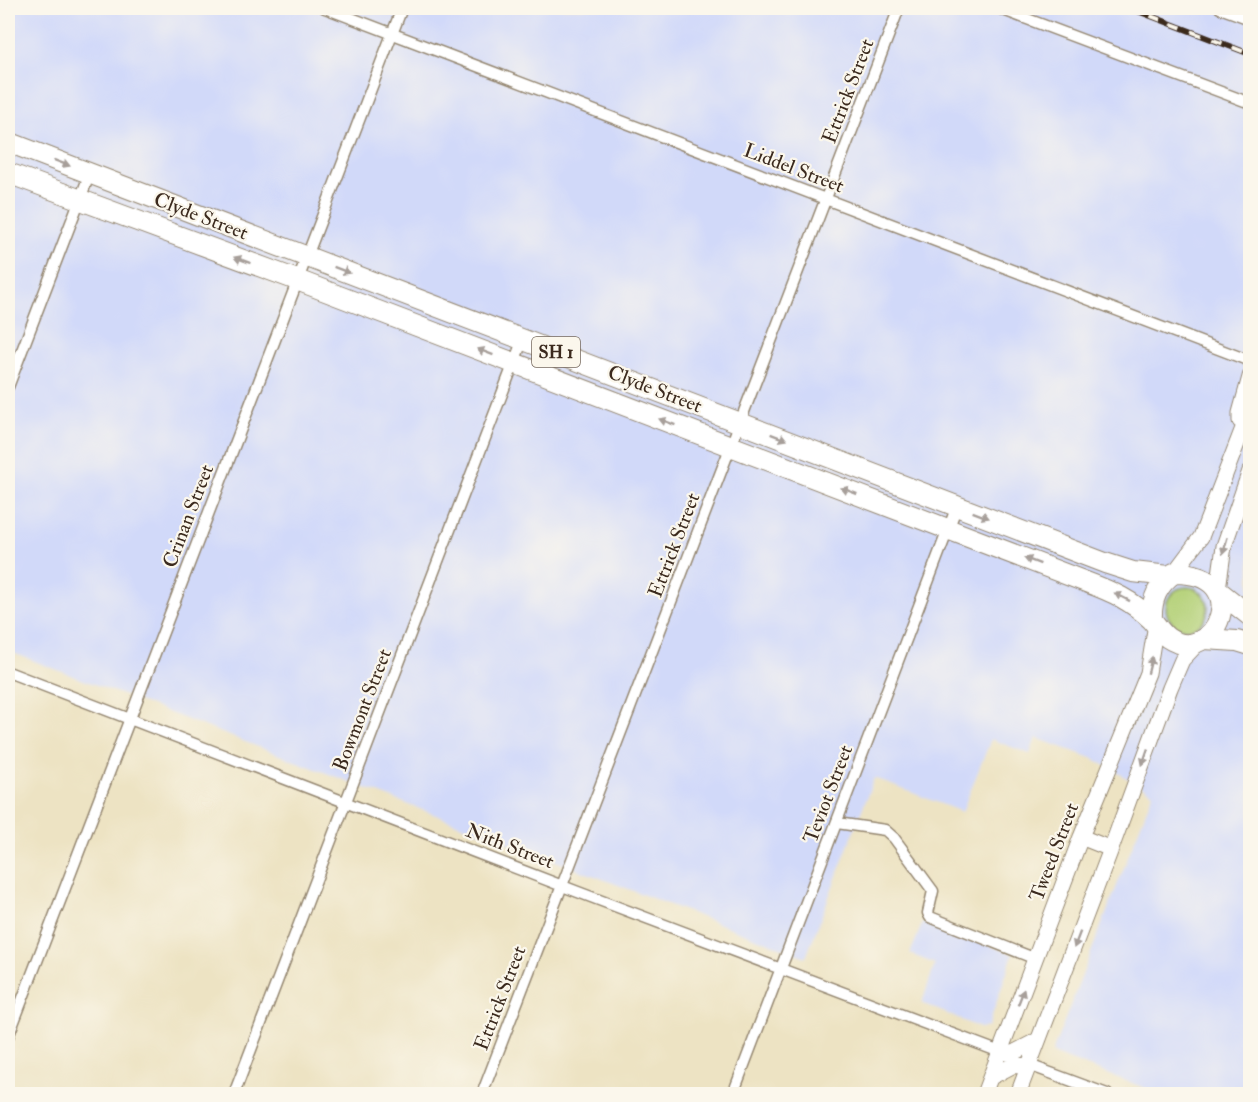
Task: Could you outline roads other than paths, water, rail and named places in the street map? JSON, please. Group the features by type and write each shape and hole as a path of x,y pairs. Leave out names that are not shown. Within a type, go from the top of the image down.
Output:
{"highway":[{"name":"Clyde Street","path":"8,142 1113,566 1133,572 1196,574 1205,578 1251,616"},
{"name":"Clyde Street","path":"8,173 297,280 1123,597 1138,606 1167,637 1175,641 1237,641 1251,645"},
{"path":"1154,622 1156,590 1172,575"},
{"path":"1202,640 1217,626 1221,617 1220,591"}],"main road":[{"path":"1240,436 1240,413 1251,377"},
{"path":"1172,575 1201,537 1251,410"},
{"path":"1240,436 1251,422"},
{"path":"1220,591 1224,546 1251,471"},
{"name":"Tweed Street","path":"984,1095 1081,837 1148,672 1154,622"},
{"path":"1018,1095 1176,674 1182,660 1202,640"},
{"path":"1081,837 1111,849"},
{"path":"1000,1052 1013,1053 1038,1040"},
{"path":"991,1077 1012,1066 1029,1065"}],"street":[{"name":"Liddel Street","path":"325,8 1251,361"},
{"name":"Crinan Street","path":"8,1037 402,8"},
{"name":"Ettrick Street","path":"483,1095 899,8"},
{"path":"998,8 1251,103"},
{"path":"1220,8 1251,19"},
{"path":"8,387 90,173"},
{"name":"Bowmont Street","path":"234,1095 523,339"},
{"name":"Teviot Street","path":"732,1095 957,506"},
{"name":"Nith Street","path":"8,672 1000,1052"},
{"path":"837,823 885,830 894,838 933,891 928,913 930,917 1036,959"},
{"path":"1029,1065 1107,1095"}],"railway":[{"path":"1130,8 1250,54"}]}
